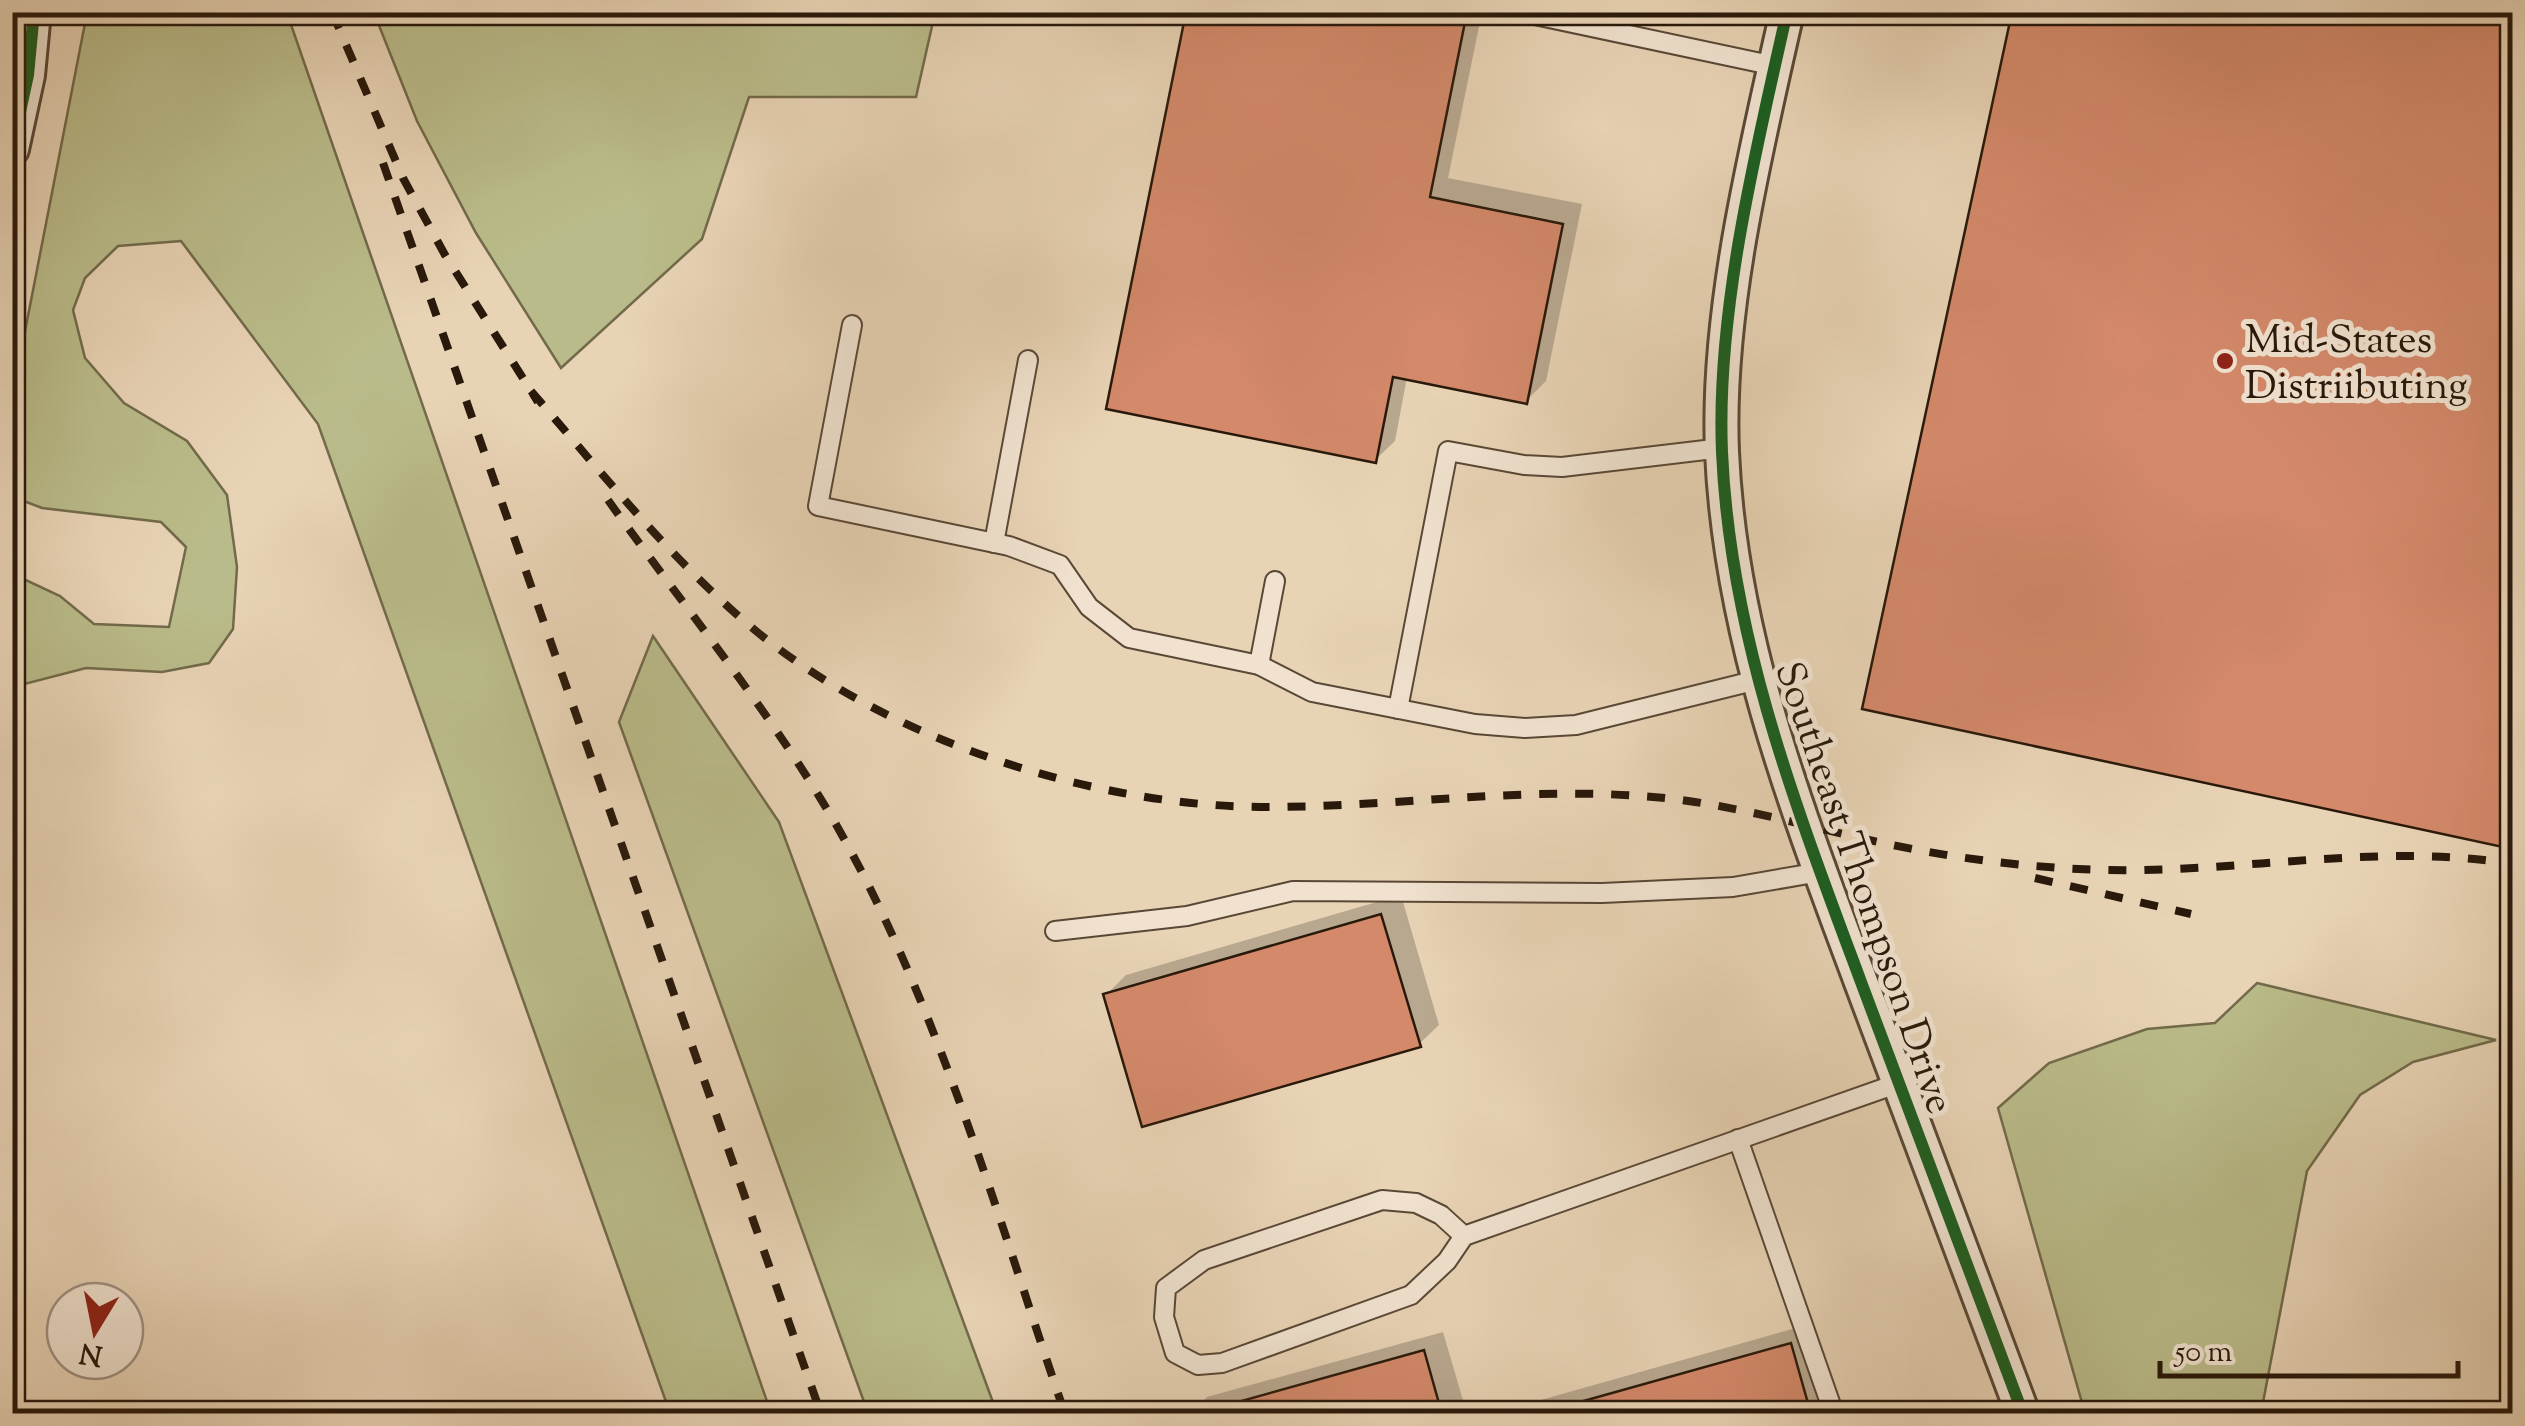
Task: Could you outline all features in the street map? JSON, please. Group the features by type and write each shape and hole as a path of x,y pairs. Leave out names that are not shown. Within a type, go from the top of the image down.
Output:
{"street":[{"path":"12,149 28,74 34,12"},
{"name":"Southeast Thompson Drive","path":"1787,12 1732,290 1722,448 1731,567 1757,680 1820,872 2022,1414"}],"lane":[{"path":"1521,12 1775,66"},
{"path":"852,325 818,506 994,543 1060,565 1089,607 1129,638 1260,665 1312,692 1492,726 1576,725 1757,680"},
{"path":"994,543 1028,360"},
{"path":"1398,709 1448,451 1524,465 1562,466 1722,448"},
{"path":"1260,665 1275,581"},
{"path":"1055,931 1187,916 1292,890 1602,893 1732,887 1820,872"},
{"path":"1464,1236 1441,1216 1416,1203 1382,1200 1204,1260 1166,1288 1164,1318 1175,1353 1198,1365 1222,1363 1412,1295 1448,1261 1464,1236 1899,1083"},
{"path":"1738,1139 1834,1414"}],"green space":[{"path":"87,13 287,13 771,1413 670,1413 318,424 181,241 118,246 85,278 73,310 85,358 124,403 187,441 227,495 237,567 233,629 209,663 162,672 86,668 13,687 13,574 60,596 94,624 169,627 186,547 161,522 42,508 13,497 13,393"},
{"path":"374,13 935,13 916,97 749,97 702,239 561,368 476,233 417,121"},
{"path":"653,636 779,822 997,1413 868,1413 619,722"},
{"path":"2257,983 2496,1040 2413,1062 2360,1095 2307,1171 2261,1413 2085,1413 1998,1108 2049,1063 2147,1029 2215,1023"}],"building":[{"path":"1186,12 1467,12 1430,197 1563,224 1527,404 1393,377 1376,463 1106,409"},
{"name":"Mid-States Distriibuting","path":"2012,12 2512,12 2512,849 1862,709"},
{"path":"1381,914 1421,1047 1142,1127 1103,994"},
{"path":"1791,1343 1811,1414 1537,1414"},
{"path":"1424,1350 1442,1414 1195,1414"}],"railway":[{"path":"332,12 403,178 445,255 538,402"},
{"path":"383,163 821,1414"},
{"path":"531,391 691,571 750,626 803,666 862,702 926,733 1062,780 1200,804 1267,807 1547,794 1641,796 1732,809 1939,854 2078,869 2157,870 2411,856 2512,864"},
{"path":"608,500 785,743 838,828 874,896 964,1115 1065,1414"},
{"path":"2035,878 2191,914"}],"cycle path":[{"path":"12,149 28,75 34,12"},
{"path":"1787,12 1741,231 1725,343 1722,452 1738,589 1770,722 1813,853 2023,1414"}],"place":[{"name":"Mid-States Distriibuting","path":"2225,361"}]}
